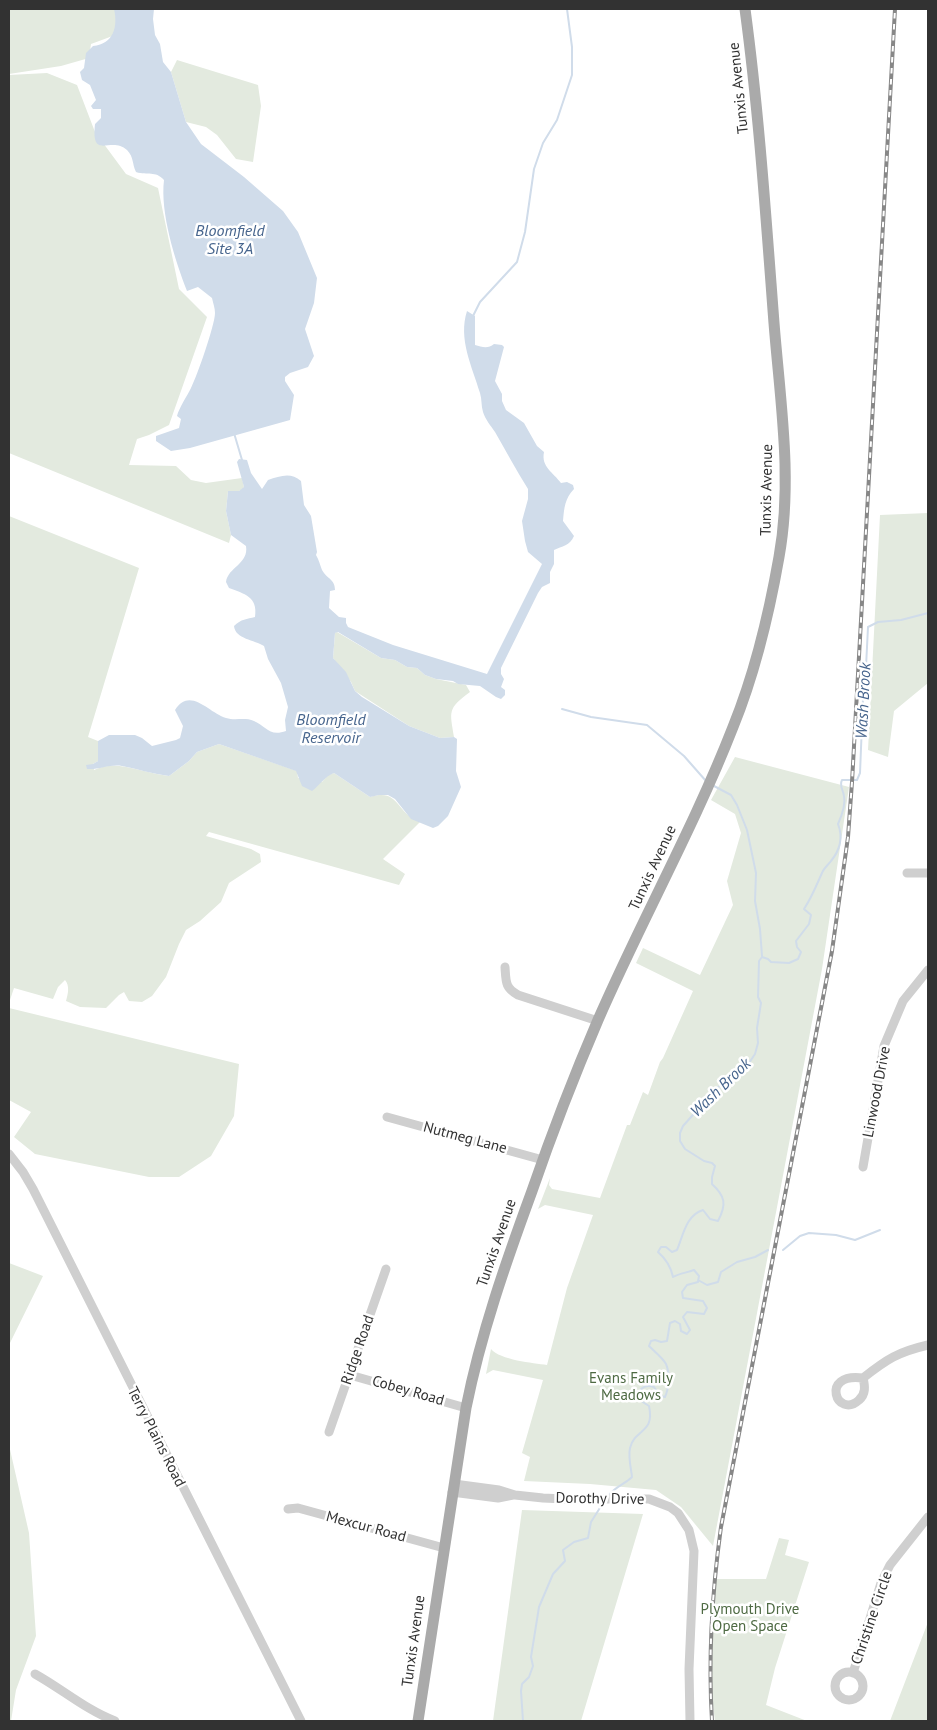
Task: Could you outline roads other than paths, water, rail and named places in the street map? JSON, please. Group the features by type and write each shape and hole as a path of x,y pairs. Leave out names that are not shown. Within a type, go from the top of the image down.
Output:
{"main road":[{"name":"Tunxis Avenue","path":"418,1721 466,1408 492,1304 543,1160 598,1021 709,784 735,724 754,663 778,562 785,506 784,447 757,106 745,9"}],"street":[{"path":"907,873 928,873"},
{"path":"505,967 509,990 518,995 598,1021"},
{"name":"Linwood Drive","path":"863,1167 884,1046 903,1002 928,970"},
{"name":"Nutmeg Lane","path":"387,1117 543,1160"},
{"name":"Terry Plains Road","path":"9,1154 33,1189 301,1721"},
{"name":"Ridge Road","path":"329,1432 386,1269"},
{"path":"863,1378 886,1360 907,1350 928,1345"},
{"name":"Cobey Road","path":"350,1374 466,1408"},
{"name":"Dorothy Drive","path":"453,1488 499,1490 515,1495 565,1499 649,1499 660,1502 678,1513 689,1530 694,1551 689,1669 690,1721"},
{"name":"Mexcur Road","path":"288,1509 298,1508 444,1548"},
{"name":"Christine Circle","path":"853,1673 881,1583 890,1566 928,1517"},
{"path":"35,1674 102,1716 115,1721"}],"water":[{"name":"Bloomfield Site 3A","path":"114,9 154,9 155,35 160,44 163,62 171,72 186,122 201,144 244,177 283,211 298,232 317,278 314,303 305,329 314,356 308,367 290,373 285,377 285,381 294,395 290,420 190,448 171,451 156,441 156,436 179,428 181,419 177,416 201,362 212,328 215,311 212,298 198,287 187,291 173,251 166,221 163,193 164,180 158,175 136,172 131,155 121,146 104,146 96,142 95,124 101,118 101,109 93,109 91,106 96,100 90,85 82,80 80,72 84,68 86,53 93,46 106,42 113,33 115,28"},
{"name":"Bloomfield Reservoir","path":"467,311 475,316 475,345 487,347 494,344 504,347 495,381 502,394 502,401 506,410 524,423 537,446 544,452 544,462 551,472 561,483 567,482 573,485 574,489 566,503 563,521 574,536 568,544 554,550 554,564 550,572 550,583 542,587 538,593 501,668 501,674 504,679 501,687 505,690 505,695 501,699 480,686 436,679 425,675 417,668 407,667 395,660 381,658 338,632 335,633 333,658 346,672 355,691 362,697 409,726 440,738 454,737 457,739 456,771 461,787 448,816 438,826 433,828 411,819 395,799 388,795 370,797 334,773 325,778 312,791 302,786 296,771 219,744 197,752 189,761 169,776 122,766 87,769 86,765 98,761 98,741 109,735 135,735 152,746 180,738 183,726 175,710 181,703 187,700 200,703 226,718 251,720 276,733 286,731 285,720 288,707 281,683 268,659 264,646 238,634 235,630 234,626 237,624 255,617 254,604 249,597 229,588 226,582 230,573 242,561 246,552 246,546 231,535 226,511 228,491 239,491 244,487 237,462 239,459 247,460 251,473 262,489 268,480 281,476 293,476 301,481 304,505 311,516 316,555 322,570 335,586 335,590 330,591 329,608 339,617 346,618 348,627 393,645 487,674 542,564 528,552 525,541 522,521 528,499 528,489 483,412 481,395 465,342 464,332"}],"waterway":[{"path":"472,318 480,302 517,262 525,232 534,169 543,143 557,120 572,75 572,47 567,9"},
{"path":"234,433 242,460"},
{"name":"Wash Brook","path":"609,1495 632,1477 629,1459 630,1448 632,1442 649,1422 649,1406 638,1399 640,1390 645,1387 654,1387 660,1396 665,1397 669,1380 668,1372 663,1359 649,1346 651,1341 667,1341 670,1323 675,1321 680,1324 681,1331 687,1334 690,1330 683,1317 687,1312 704,1314 707,1308 703,1301 683,1298 682,1292 687,1285 698,1282 699,1276 694,1270 673,1277 668,1263 658,1252 661,1247 666,1247 672,1252 677,1250 689,1221 697,1213 703,1210 710,1219 718,1221 723,1210 722,1196 712,1184 715,1166 685,1149 680,1141 680,1133 683,1126 717,1088 747,1066 755,1054 758,1043 757,1028 761,1003 758,997 759,961 762,957 771,962 789,963 798,959 801,952 797,947 796,941 809,924 811,915 804,909 823,871 837,852 840,843 838,824 844,803 841,782 842,780 857,780 860,773 868,627 878,622 901,620 928,613"},
{"path":"562,709 591,717 647,725 684,756 706,781"},
{"path":"714,786 731,795 747,830 756,873 755,901 762,956"},
{"path":"783,1250 800,1236 809,1233 836,1235 855,1240 880,1230"},
{"path":"698,1280 707,1285 718,1282 721,1272 737,1262 755,1257 768,1250"},
{"name":"Wash Brook","path":"523,1721 521,1691 522,1684 529,1677 533,1666 531,1657 539,1607 553,1574 565,1561 563,1550 574,1542 588,1538 591,1522 603,1503"}],"railway":[{"path":"712,1721 710,1672 712,1624 721,1527 832,951 848,837 895,9"}],"park label":[{"name":"Evans Family Meadows","path":"631,1388"},
{"name":"Plymouth Drive Open Space","path":"750,1618"}]}
